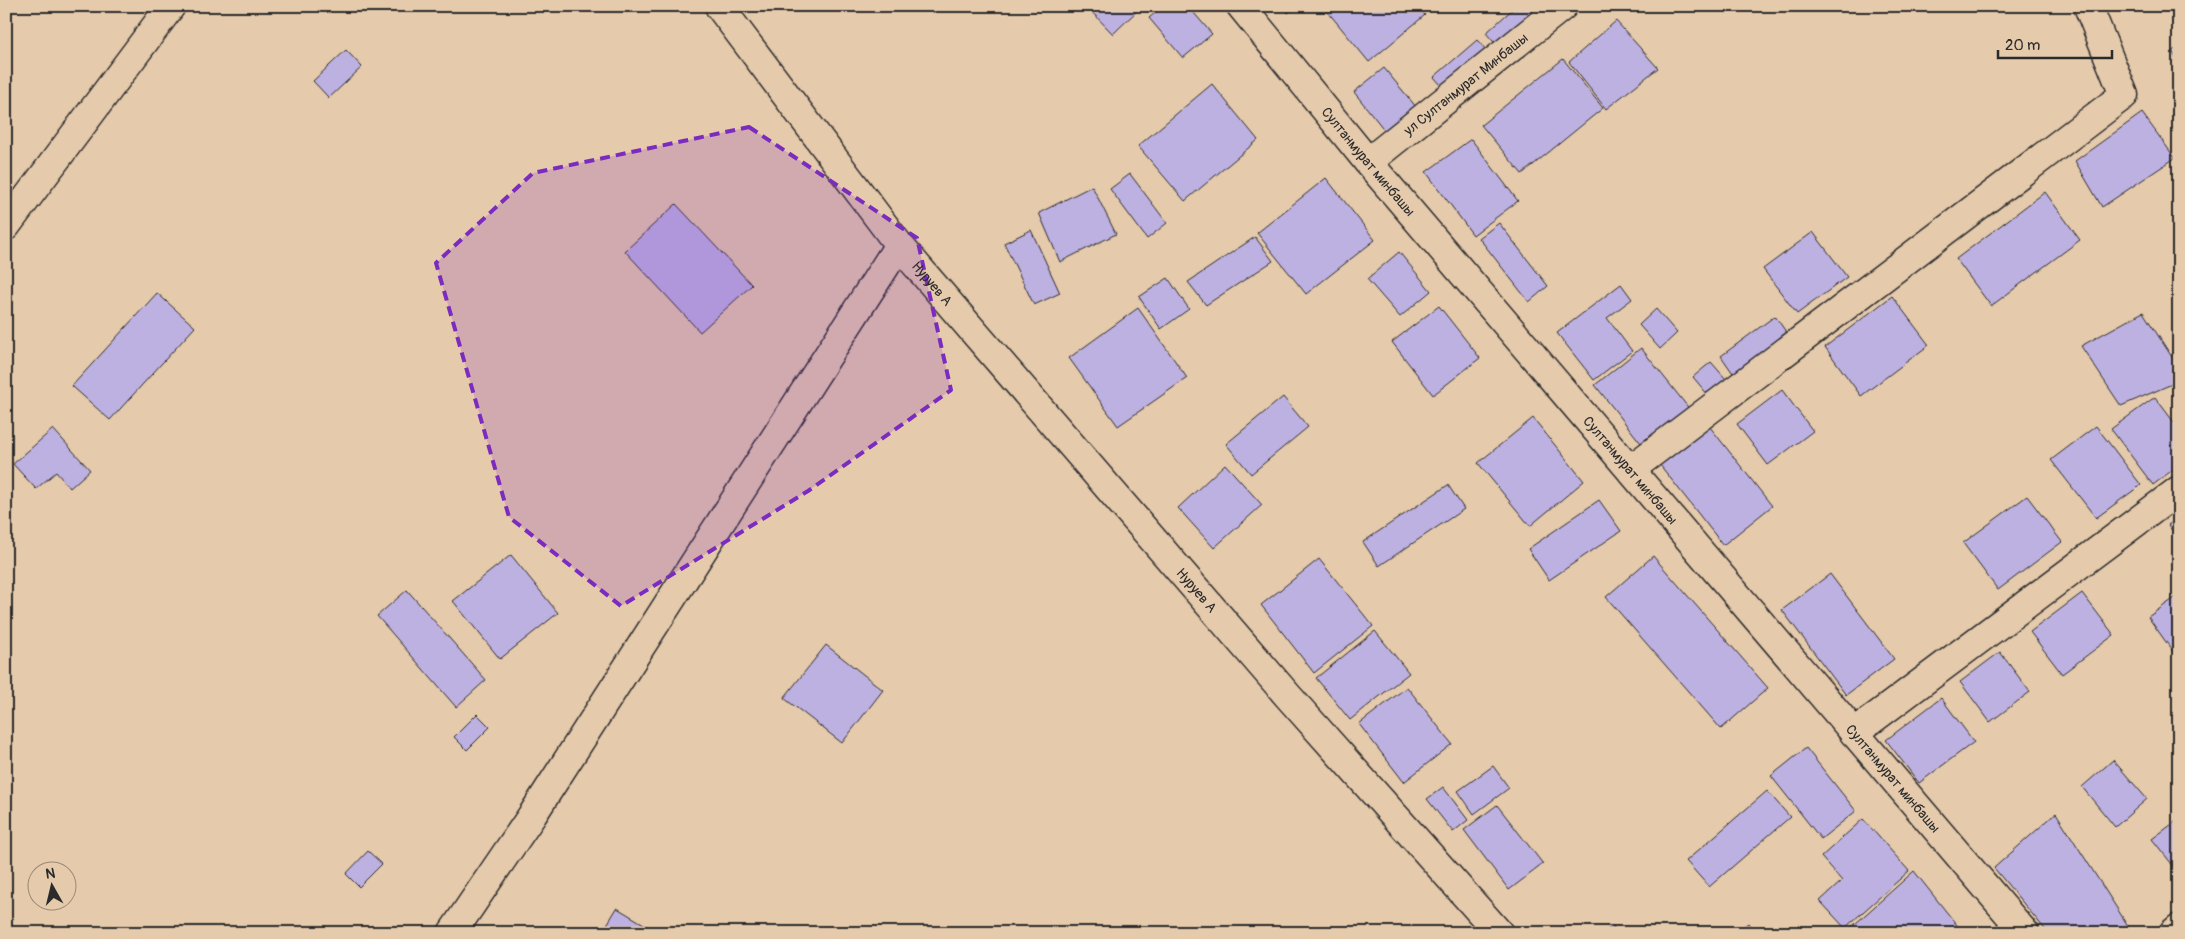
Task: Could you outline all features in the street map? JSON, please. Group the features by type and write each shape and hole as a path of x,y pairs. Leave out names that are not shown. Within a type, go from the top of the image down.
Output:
{"street":[{"path":"6,226 171,6"},
{"name":"Нуруев А","path":"719,6 899,245 1288,696 1498,933"},
{"name":"Султанмурат минбашы","path":"1240,6 1368,162 2025,933"},
{"name":"ул Султанмурат Минбашы","path":"1368,162 1563,6"},
{"path":"1630,469 2124,95 2088,6"},
{"path":"452,933 533,814 899,245"},
{"path":"1854,733 2179,490"},
{"path":"2173,933 2179,928"}],"highlighted area":[{"path":"749,127 917,238 951,390 808,491 621,606 509,517 436,263 533,173"}],"building":[{"path":"1086,6 1142,6 1113,34"},
{"path":"1163,6 1188,6 1212,34 1183,58 1149,18"},
{"path":"1283,6 1297,6 1288,13"},
{"path":"1323,6 1417,6 1425,15 1369,62"},
{"path":"1516,6 1538,6 1542,11 1499,48 1486,33"},
{"path":"1616,21 1658,68 1606,109 1569,62"},
{"path":"1477,40 1491,55 1447,92 1434,77"},
{"path":"2179,47 2179,63 2172,51"},
{"path":"346,50 362,67 329,98 313,81"},
{"path":"1563,59 1603,108 1522,174 1481,125"},
{"path":"1384,68 1417,108 1386,132 1354,92"},
{"path":"1212,84 1258,140 1185,201 1138,146"},
{"path":"2142,113 2175,158 2102,207 2075,161"},
{"path":"1471,139 1518,201 1473,235 1426,172"},
{"path":"1130,174 1167,223 1147,239 1110,189"},
{"path":"1326,178 1375,240 1306,294 1257,233"},
{"path":"1092,186 1116,234 1060,262 1039,213"},
{"path":"2045,192 2080,240 1991,306 1956,259"},
{"path":"676,204 752,285 700,332 625,251"},
{"path":"1499,223 1548,286 1529,302 1479,238"},
{"path":"1031,230 1060,293 1034,305 1004,243"},
{"path":"1813,232 1847,277 1797,314 1763,269"},
{"path":"1255,237 1273,261 1206,305 1188,282"},
{"path":"1399,252 1431,291 1400,317 1367,279"},
{"path":"1168,278 1189,309 1161,329 1139,297"},
{"path":"1621,284 1632,299 1607,318 1632,351 1594,380 1557,333"},
{"path":"157,293 195,327 110,420 72,386"},
{"path":"1892,296 1929,345 1861,396 1825,347"},
{"path":"1439,306 1480,358 1433,395 1392,342"},
{"path":"1138,308 1187,378 1118,426 1069,358"},
{"path":"1656,309 1677,333 1660,349 1639,325"},
{"path":"2143,312 2179,368 2179,381 2121,406 2081,346"},
{"path":"1775,316 1791,339 1737,379 1721,356"},
{"path":"1641,348 1691,411 1644,447 1595,385"},
{"path":"1711,362 1732,386 1714,402 1693,377"},
{"path":"1782,390 1813,431 1768,465 1737,424"},
{"path":"1283,397 1308,427 1251,474 1226,444"},
{"path":"2155,397 2179,429 2179,465 2153,485 2111,429"},
{"path":"1533,418 1584,481 1530,526 1478,463"},
{"path":"2096,426 2141,485 2096,518 2051,460"},
{"path":"1710,427 1772,506 1723,545 1660,465"},
{"path":"53,429 90,470 70,488 56,472 36,489 13,464"},
{"path":"1225,464 1262,505 1214,548 1178,508"},
{"path":"1448,485 1464,509 1379,566 1363,542"},
{"path":"2027,496 2062,542 1998,590 1963,543"},
{"path":"1599,500 1621,531 1549,580 1528,549"},
{"path":"2179,517 2179,540 2168,525"},
{"path":"511,555 558,613 500,659 453,601"},
{"path":"1653,556 1768,688 1721,729 1606,597"},
{"path":"1319,559 1373,626 1314,673 1261,605"},
{"path":"1830,574 1894,659 1846,695 1782,610"},
{"path":"407,590 486,680 456,707 377,616"},
{"path":"2082,593 2114,635 2062,674 2030,632"},
{"path":"2179,595 2179,660 2148,617"},
{"path":"1375,631 1409,673 1350,720 1316,678"},
{"path":"826,645 883,690 842,743 784,698"},
{"path":"2000,652 2030,692 1990,722 1960,682"},
{"path":"1407,687 1452,744 1404,782 1359,724"},
{"path":"1941,698 1974,742 1919,783 1886,740"},
{"path":"477,714 490,727 467,750 454,737"},
{"path":"1806,748 1856,811 1821,839 1771,776"},
{"path":"2113,760 2147,799 2115,827 2082,787"},
{"path":"1493,766 1509,788 1474,814 1458,791"},
{"path":"1443,787 1468,820 1453,832 1427,799"},
{"path":"1767,791 1790,817 1709,887 1686,861"},
{"path":"1497,805 1543,864 1509,890 1464,830"},
{"path":"2056,813 2132,933 2048,933 1994,868"},
{"path":"1863,819 1909,871 1845,928 1820,901 1842,881 1821,857"},
{"path":"2179,819 2179,873 2152,839"},
{"path":"368,851 382,864 359,887 346,874"},
{"path":"1914,871 1960,929 1956,933 1845,933"},
{"path":"617,908 659,933 602,933"},
{"path":"1748,923 1755,933 1736,933"},
{"path":"1613,926 1617,933 1603,933"}]}
